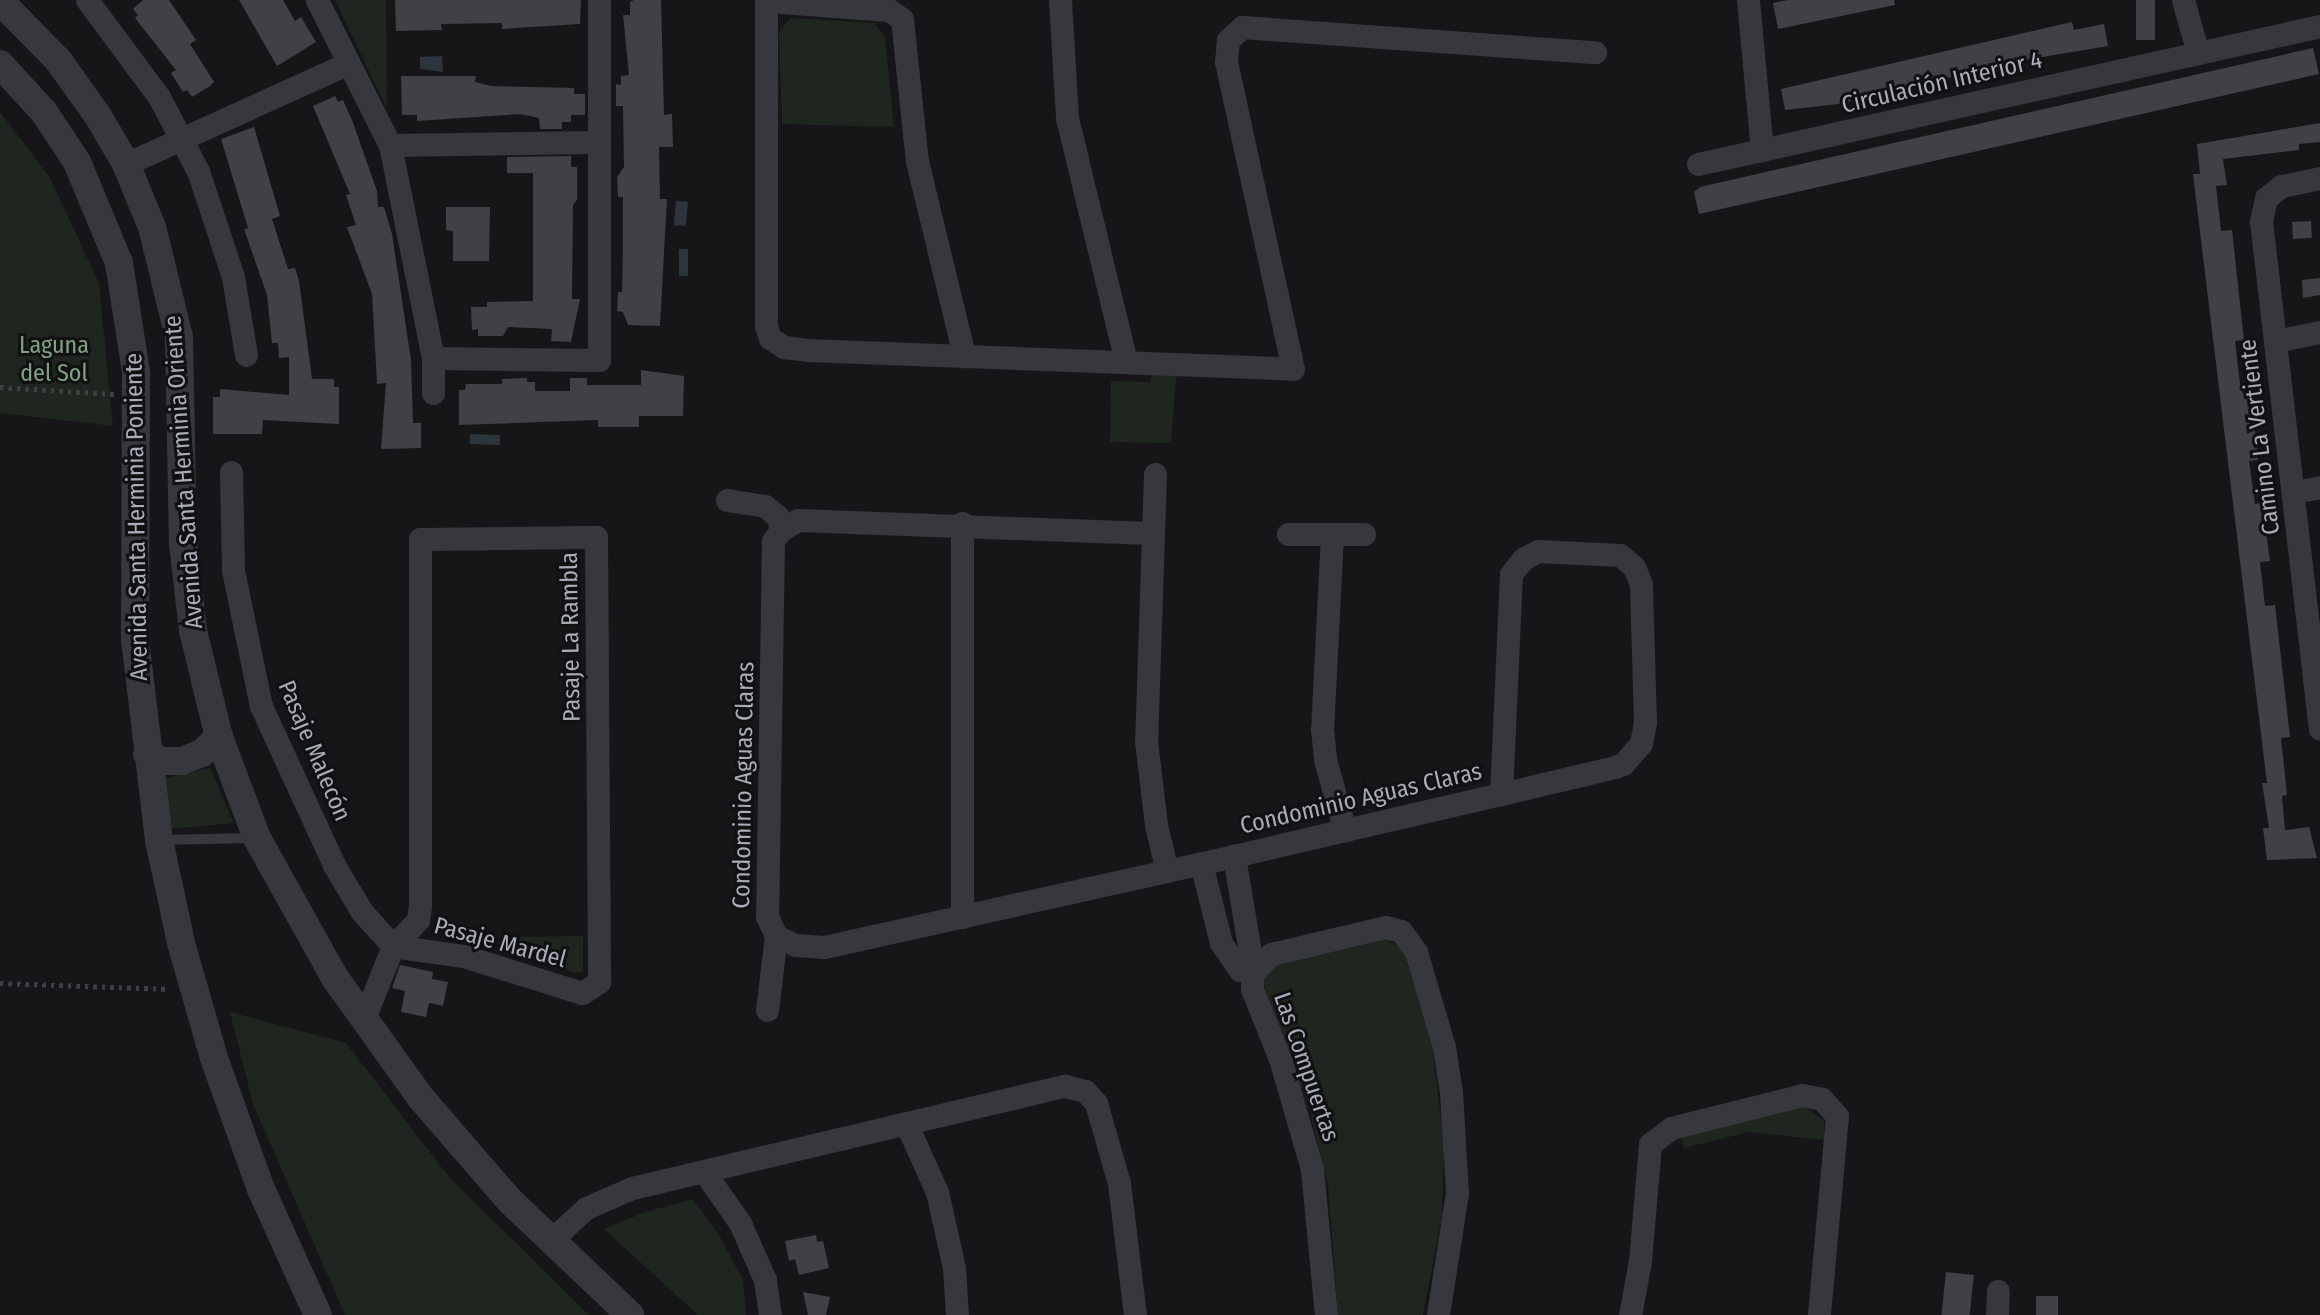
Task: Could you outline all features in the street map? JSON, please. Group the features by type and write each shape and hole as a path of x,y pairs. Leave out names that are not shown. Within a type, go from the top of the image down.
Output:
{"street":[{"path":"86,0 132,57 183,139 223,238 246,355"},
{"path":"317,0 346,64 390,145 433,358 433,393"},
{"path":"433,358 599,360 596,142 598,0"},
{"path":"964,356 951,316 944,258 917,162 902,19 890,10 766,0 766,326 770,338 784,347 807,350 1293,369 1226,62 1227,40 1242,27 1595,52"},
{"path":"1060,0 1067,118 1126,361"},
{"path":"1748,0 1762,150"},
{"path":"2183,0 2198,53"},
{"name":"Avenida Santa Herminia Oriente","path":"0,1 58,60 126,164 152,227 179,337 187,589 200,668 219,737 257,838 307,933 363,1021 471,1159 550,1241 630,1315"},
{"name":"Circulación Interior 4","path":"1698,164 2320,26"},
{"name":"Avenida Santa Herminia Poniente","path":"0,64 44,112 77,162 108,229 128,299 136,371 135,639 159,840 181,943 218,1070 261,1189 318,1315"},
{"path":"126,164 346,64"},
{"path":"390,145 596,142"},
{"name":"Camino La Vertiente","path":"2320,178 2281,186 2266,198 2261,221 2293,492 2315,640 2320,729"},
{"path":"2276,341 2320,332"},
{"name":"Pasaje Malecón","path":"231,472 233,569 261,706 334,865 362,912 393,946"},
{"path":"1155,474 1150,533 1146,741 1156,825 1167,871"},
{"path":"2293,492 2320,487"},
{"path":"727,500 765,506 778,517 781,530 798,520 951,522 1150,533"},
{"path":"951,522 962,917"},
{"name":"Condominio Aguas Claras","path":"781,530 773,541 767,916 776,936 795,945 824,947 1234,856 1501,794 1615,767 1630,759 1641,743 1645,722 1641,584 1634,567 1620,555 1538,551 1523,559 1511,574 1501,794"},
{"path":"1288,534 1364,534"},
{"path":"1332,534 1323,746 1345,830"},
{"name":"Pasaje La Rambla","path":"393,946 418,920 420,906 420,538 596,537 601,977 592,990"},
{"path":"147,754 162,761 182,761 202,753 219,737"},
{"name":"Condominio Aguas Claras","path":"1234,856 1253,970"},
{"path":"1201,863 1221,943 1240,970 1253,970"},
{"name":"Las Compuertas","path":"1326,1315 1312,1169 1280,1059 1252,989 1253,970 1271,954 1378,927 1401,932 1416,952 1444,1046 1456,1136 1454,1224 1438,1315"},
{"path":"767,1010 776,936"},
{"path":"363,1021 393,946"},
{"name":"Pasaje Mardel","path":"393,946 463,956 576,991 592,990"},
{"path":"550,1241 598,1203 632,1188 705,1173 1065,1086 1085,1091 1096,1103 1119,1183 1135,1315"},
{"path":"1630,1315 1640,1261 1650,1144 1671,1128 1802,1095 1822,1099 1837,1116 1819,1315"},
{"path":"905,1123 937,1192 954,1268 957,1315"},
{"path":"705,1173 740,1223 765,1280 770,1315"},
{"path":"1997,1315 1998,1291"}],"lane":[{"path":"159,840 257,838"}],"path":[{"path":"0,387 110,394"},
{"path":"0,983 170,989"}],"green space":[{"path":"335,0 386,0 387,109"},
{"path":"790,18 874,23 885,36 894,127 782,124 779,33"},
{"name":"Laguna del Sol","path":"0,112 50,178 99,283 113,426 0,413"},
{"path":"1155,357 1178,358 1171,443 1110,442 1111,381 1150,382"},
{"path":"210,768 234,823 168,829 161,779"},
{"path":"583,936 583,972 573,973 504,937"},
{"path":"1383,938 1403,949 1432,1043 1444,1144 1442,1216 1423,1315 1338,1315 1328,1185 1310,1112 1261,976 1274,965"},
{"path":"230,1012 346,1043 449,1177 589,1315 345,1315 253,1104"},
{"path":"1802,1105 1824,1120 1824,1140 1749,1132 1684,1148 1681,1136"},
{"path":"693,1199 718,1233 743,1280 746,1315 698,1315 604,1229 645,1212"}],"shaded area":[{"path":"442,56 443,72 420,69 420,57"},
{"path":"676,201 688,202 686,226 674,225"},
{"path":"679,249 688,249 688,276 679,276"},
{"path":"470,434 500,435 500,445 470,444"}],"building":[{"path":"143,0 169,0 196,40 190,44 214,82 210,86 192,97 187,90 183,92 171,73 176,70 135,18 138,15 133,9"},
{"path":"239,0 283,0 295,21 301,17 316,42 277,66"},
{"path":"395,0 581,0 580,24 502,29 502,23 441,24 442,30 396,31"},
{"path":"661,0 664,115 672,114 673,147 659,147 660,199 667,199 660,326 628,325 623,312 617,311 618,292 622,292 623,197 618,197 617,177 624,167 623,106 616,106 616,84 621,85 621,76 629,75 623,15 630,15 630,2"},
{"path":"1788,0 1894,0 1895,5 1778,29 1773,3"},
{"path":"2136,0 2155,0 2155,40 2136,40"},
{"path":"2072,22 2074,30 2104,24 2108,46 2018,61 1838,104 1785,110 1781,89"},
{"path":"2313,48 2319,74 1699,214 1694,192 1700,187"},
{"path":"401,76 476,76 475,82 491,86 574,88 574,94 585,94 585,115 571,115 571,122 562,122 562,129 540,129 539,118 520,114 417,121 417,115 402,115"},
{"path":"335,96 338,102 343,100 352,120 377,191 378,207 384,207 392,234 411,360 413,423 421,423 421,448 381,449 386,383 377,384 372,294 347,227 356,225 346,195 350,194 313,106"},
{"path":"2320,123 2320,142 2299,144 2299,150 2223,159 2227,185 2216,186 2221,231 2232,230 2244,340 2235,341 2240,384 2250,382 2258,460 2249,461 2255,504 2262,503 2270,561 2260,562 2265,606 2275,605 2290,737 2281,738 2287,795 2282,796 2285,830 2309,827 2317,858 2267,860 2263,828 2269,828 2262,783 2267,783 2193,174 2200,174 2197,144"},
{"path":"254,127 280,216 272,219 288,269 295,268 299,281 312,379 334,379 334,387 339,387 339,424 263,420 262,434 213,434 213,397 220,397 220,389 289,395 289,357 279,358 278,343 272,343 267,295 244,229 248,228 221,139"},
{"path":"571,156 571,167 577,167 577,200 573,205 572,299 580,299 571,342 551,341 552,329 508,327 503,336 478,336 478,329 472,330 471,307 487,307 487,302 533,301 533,173 507,173 507,157"},
{"path":"446,207 490,207 489,261 453,261 453,231 446,230"},
{"path":"2311,221 2312,238 2293,239 2292,222"},
{"path":"2320,278 2320,295 2303,298 2302,280"},
{"path":"641,370 684,376 683,416 639,416 639,427 598,427 598,420 459,425 459,390 465,390 466,384 502,384 502,379 527,378 527,382 535,382 535,391 570,391 570,378 587,378 587,385 641,385"},
{"path":"400,965 433,972 432,979 448,982 443,1006 429,1003 426,1017 401,1012 405,991 392,988"},
{"path":"816,1235 817,1242 823,1241 829,1268 799,1275 795,1259 789,1261 785,1241"},
{"path":"1946,1272 1974,1275 1970,1315 1942,1315"},
{"path":"803,1292 830,1297 826,1315 808,1315"},
{"path":"2036,1296 2058,1296 2058,1315 2036,1315"}]}
